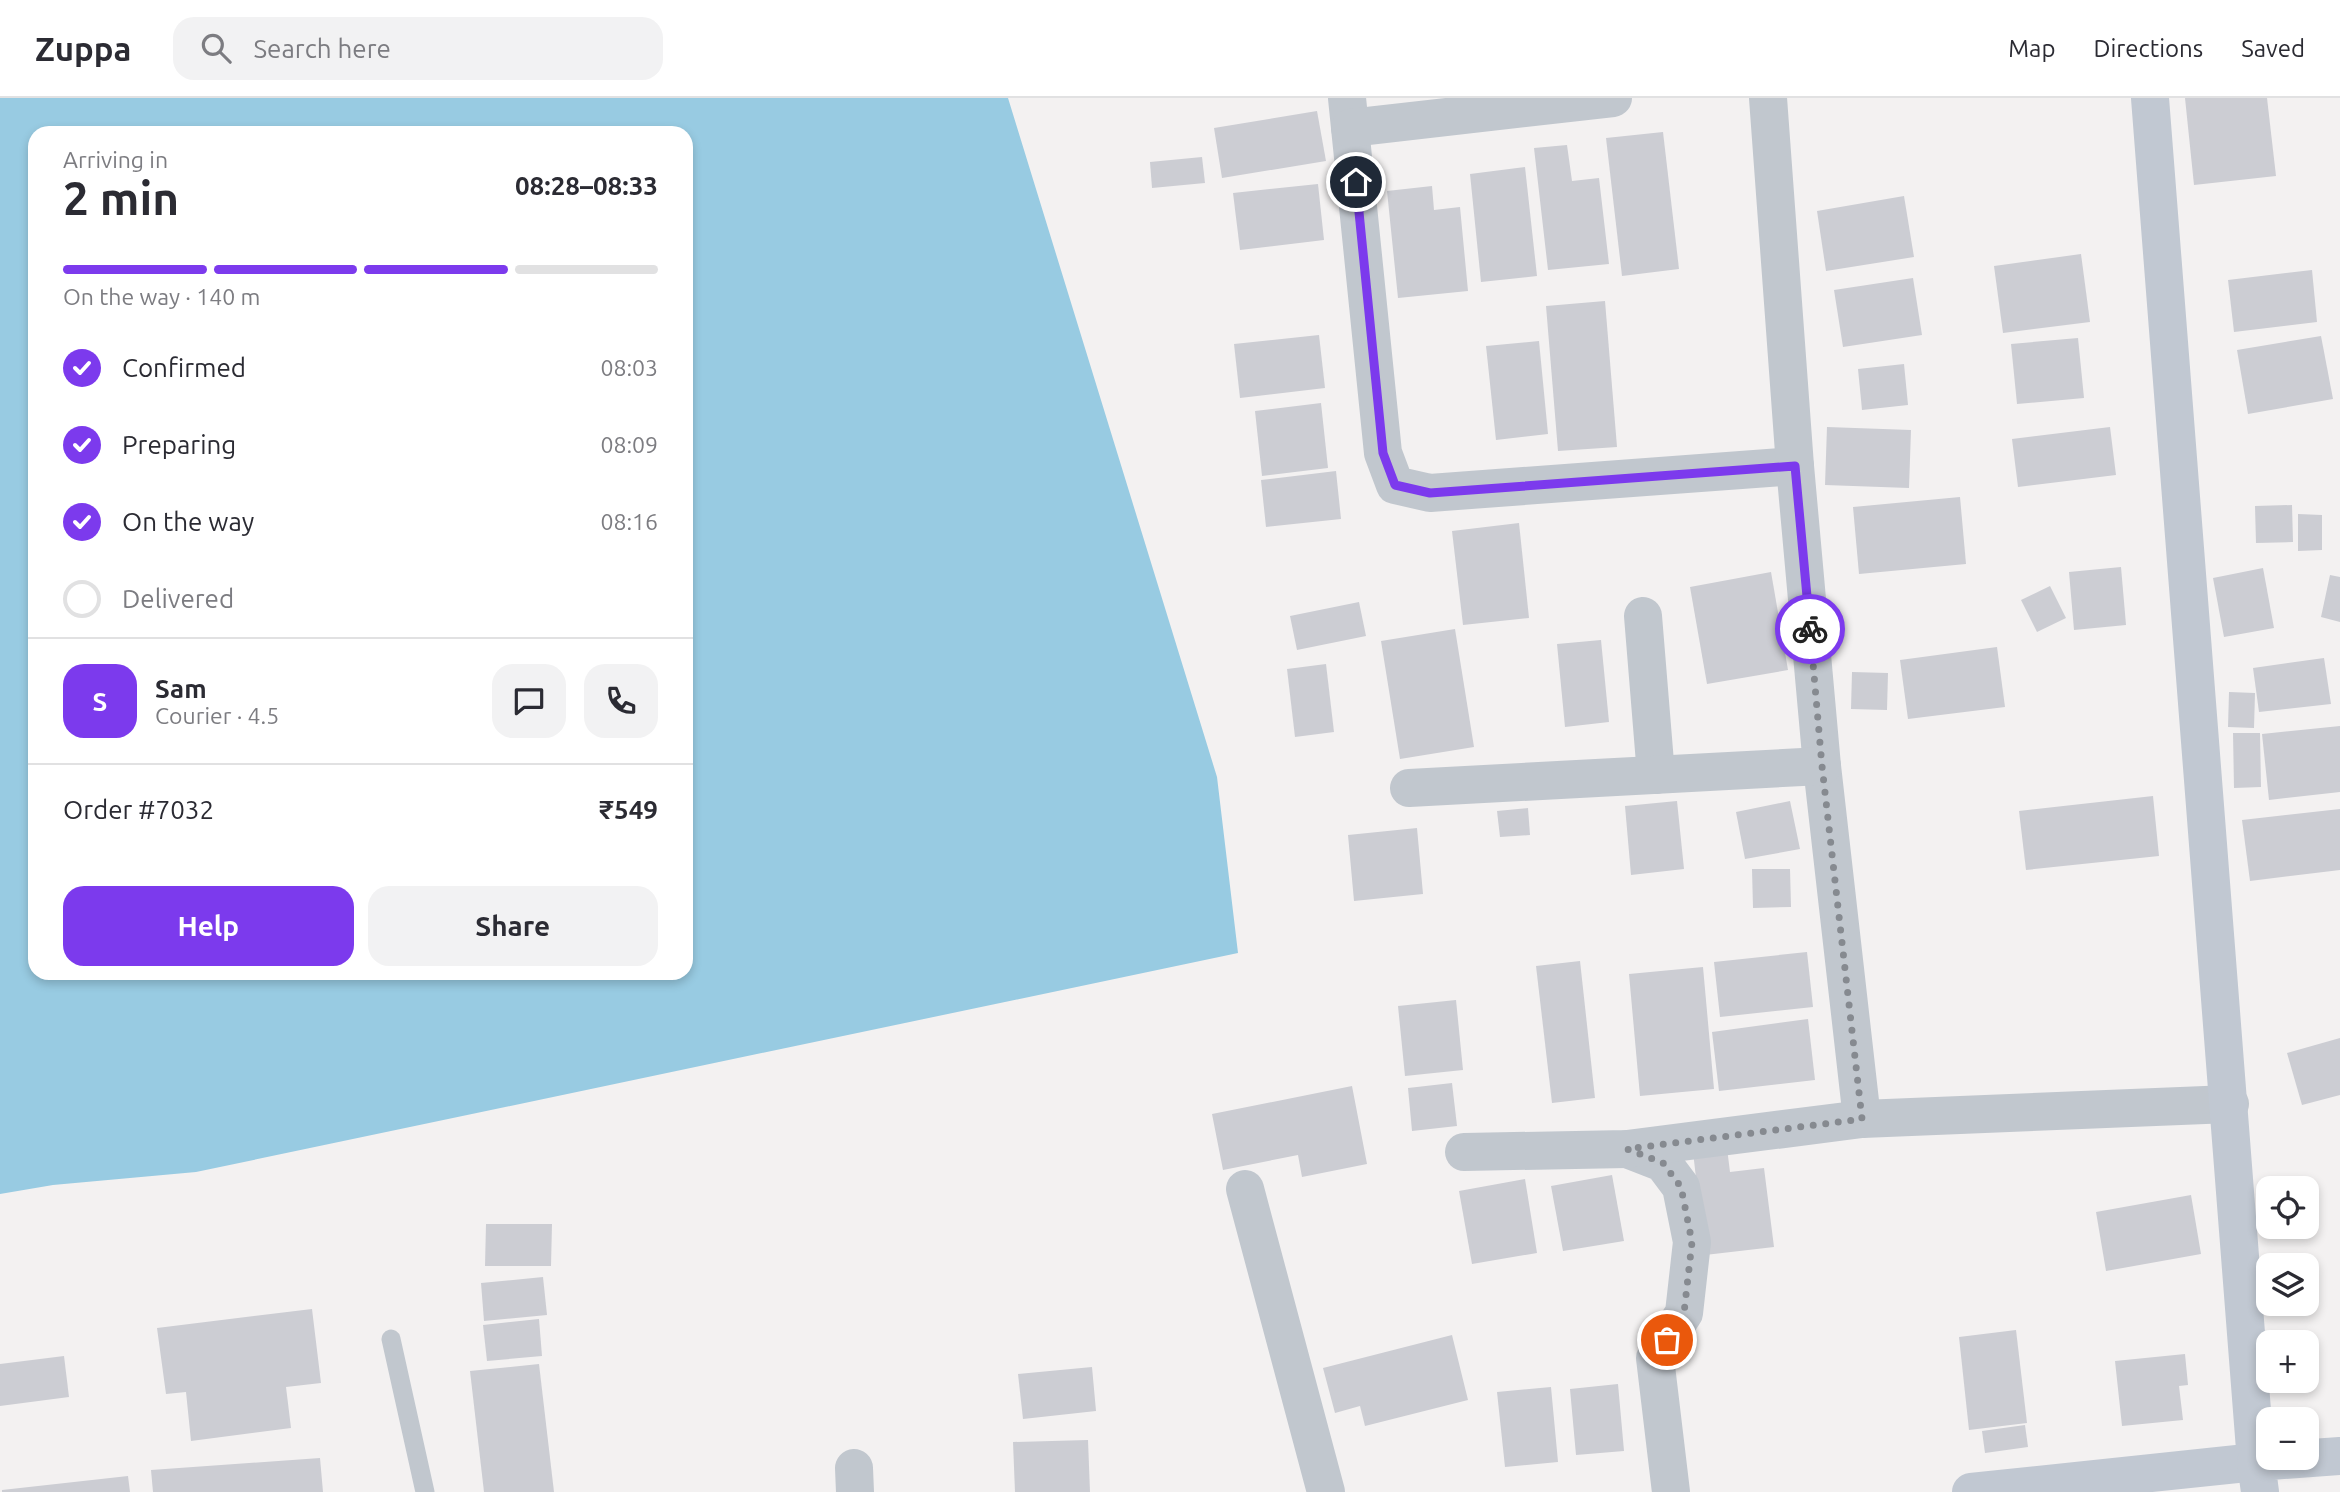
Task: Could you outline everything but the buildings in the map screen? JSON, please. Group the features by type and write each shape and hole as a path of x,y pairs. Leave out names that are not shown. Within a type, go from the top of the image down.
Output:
{"street":[{"path":"1613,98 1349,113 1383,453 1395,485 1430,493 1795,466"},
{"path":"1768,98 1795,466 1822,766 1862,1119"},
{"path":"2150,98 2258,1477"},
{"path":"1643,616 1657,775"},
{"path":"1409,788 1822,766"},
{"path":"1464,1152 1627,1149 1862,1119 2230,1104"},
{"path":"1627,1149 1663,1163 1681,1187 1692,1242 1684,1313 1655,1359 1671,1492"},
{"path":"1245,1189 1316,1490"},
{"path":"1971,1492 2258,1477 2340,1456"}],"lane":[{"path":"391,1339 425,1492"}],"water":[{"path":"0,98 1008,98 1217,777 1238,953 196,1172 53,1185 0,1194"}],"way so far":[{"path":"1667,1340 1684,1313 1692,1242 1681,1187 1663,1163 1627,1149 1862,1119 1822,766 1810,629"}],"route":[{"path":"1356,182 1383,453 1395,485 1430,493 1795,466 1810,629"}]}
